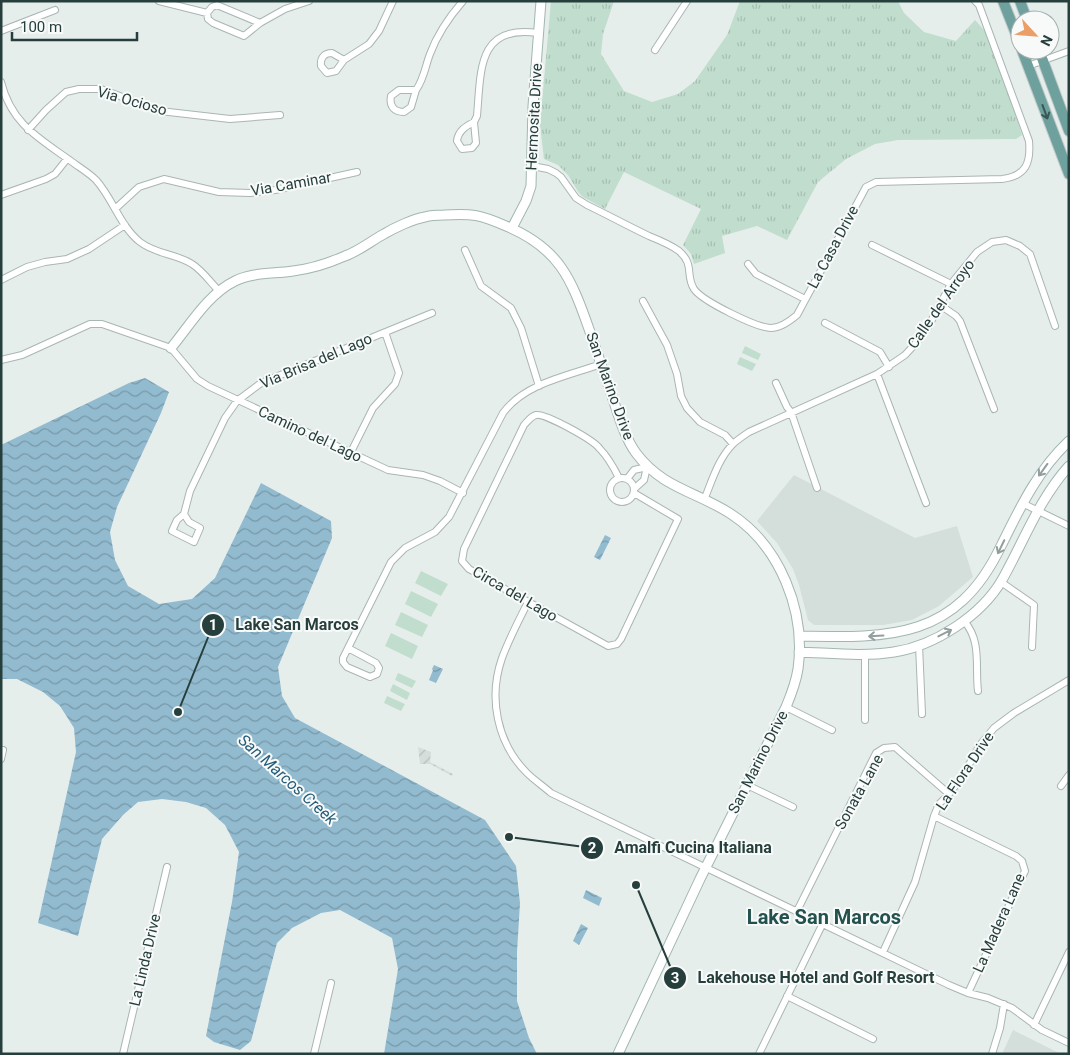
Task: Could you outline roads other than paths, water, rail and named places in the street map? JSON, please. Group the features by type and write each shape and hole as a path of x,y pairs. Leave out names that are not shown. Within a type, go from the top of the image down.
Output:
{"main road":[{"path":"1003,1 1010,19"},
{"path":"1026,60 1069,174"},
{"path":"1043,61 1069,131"}],"street":[{"path":"159,1 207,13"},
{"path":"207,13 208,19 212,23 241,35 248,34 260,23 285,9 309,1"},
{"path":"344,60 369,44 379,31 394,1"},
{"path":"416,90 422,81 430,54 440,32 463,1"},
{"name":"Hermosita Drive","path":"512,228 526,201 530,186 533,106 541,1"},
{"path":"655,50 687,1"},
{"name":"La Casa Drive","path":"532,166 548,169 556,173 562,178 576,198 587,205 677,250 689,262 692,283 699,296 760,327 773,328 781,326 797,314 866,188 876,182 1014,178 1022,172 1028,163 1029,141 979,5 975,1"},
{"path":"207,13 217,5 260,23"},
{"path":"1,31 55,10"},
{"path":"474,122 477,116 483,59 489,48 501,37 514,32 522,30 538,33"},
{"path":"1028,66 1069,51"},
{"path":"1,82 3,98 15,116 28,130 95,179 106,192 125,225 140,242 193,264 219,291"},
{"name":"Via Ocioso","path":"28,130 66,92 79,89 101,89 160,111 230,119 280,115"},
{"path":"1,195 55,174 67,158"},
{"name":"Via Caminar","path":"116,209 139,188 164,179 219,192 250,193 275,190 357,172"},
{"name":"San Marino Drive","path":"171,348 207,303 219,291 234,281 250,275 294,271 346,256 359,250 386,232 425,216 467,213 479,215 529,237 556,259 569,276 621,422 634,450 647,467 664,480 725,510 740,521 771,555 786,582 798,623 798,670 786,707 705,868 618,1054"},
{"path":"1,280 27,267 74,256 89,249 125,225"},
{"name":"Calle del Arroyo","path":"704,500 719,465 733,444 748,432 877,374 889,367 917,342 928,327 951,284 977,252 992,242 1006,240 1020,246 1030,254 1054,326"},
{"path":"872,245 951,284"},
{"path":"465,250 481,286 511,308 521,328 539,386"},
{"path":"748,264 756,274 806,299"},
{"path":"643,301 667,345 677,374 681,396 687,408 700,422 725,436 733,444"},
{"path":"940,305 956,316 960,322 994,409"},
{"name":"Via Brisa del Lago","path":"184,514 189,522 200,528 194,542 172,532 177,520 184,514 190,491 225,418 238,401 261,383 432,313"},
{"path":"825,322 880,352 889,367"},
{"path":"1,360 22,356 90,324 102,324 171,348"},
{"path":"350,454 373,408 396,384 399,373 385,332"},
{"name":"Camino del Lago","path":"171,348 197,379 238,401 388,470 422,475 440,481 463,493"},
{"path":"348,648 376,663 379,668 377,674 370,677 347,667 343,662 343,658 348,648 391,562 405,548 435,532 450,517 503,412 509,404 524,392 601,364"},
{"path":"877,374 926,503"},
{"path":"776,383 786,407 791,412 818,488"},
{"name":"Circa del Lago","path":"619,478 600,448 592,440 544,416 536,415 530,418 524,425 464,549 462,561 469,569 608,646 617,644 678,519 634,491 631,481 627,479"},
{"path":"799,636 885,635 908,630 944,615 972,591 989,569 1022,503 1041,471 1069,442"},
{"path":"799,652 865,654 895,652 919,645 952,630 979,608 1001,582 1037,510 1056,480 1069,466"},
{"path":"647,467 644,480 634,491 632,497 626,502 614,500 610,494 610,486 619,478 627,479 634,470 647,467"},
{"path":"1022,503 1069,526"},
{"path":"1001,582 1034,606 1032,647"},
{"path":"528,602 502,658 495,682 495,711 502,735 510,750 526,772 550,793 968,993 1004,1004 1034,1025 1069,1044"},
{"path":"964,621 971,629 976,645 978,691"},
{"path":"919,645 922,714"},
{"path":"865,654 865,720"},
{"name":"La Flora Drive","path":"883,952 915,882 939,804 962,777 980,745 994,728 1014,712 1069,680"},
{"path":"786,707 832,730"},
{"name":"Sonata Lane","path":"797,911 876,753 884,748 895,747 949,794"},
{"path":"1,759 4,750"},
{"path":"1061,786 1069,775"},
{"path":"747,785 793,807"},
{"name":"La Madera Lane","path":"934,816 1016,856 1022,860 1025,871 968,993"},
{"name":"La Linda Drive","path":"123,1054 167,867"},
{"path":"759,1054 823,924"},
{"path":"1034,1025 1069,952"},
{"path":"314,1054 331,983"},
{"path":"787,996 873,1040"},
{"path":"992,1054 1000,1028 1004,1004"}],"water":[{"name":"San Marcos Creek","path":"145,378 169,392 117,507 110,532 115,560 128,586 159,604 192,599 215,578 261,483 331,521 332,538 278,667 282,696 295,718 485,820 516,866 520,903 517,1001 529,1038 537,1054 384,1054 398,969 392,938 340,910 321,913 292,928 277,943 251,1041 240,1050 214,1042 206,1036 232,902 239,852 225,825 206,808 186,802 162,799 138,802 123,815 102,839 78,936 38,923 76,752 74,728 60,706 43,692 17,679 1,679 1,445 129,383"},
{"path":"605,535 611,538 600,560 594,557"},
{"path":"434,665 443,669 436,683 429,680"},
{"path":"586,890 602,898 599,906 583,898"},
{"path":"581,924 588,928 579,945 573,941"}],"place":[{"name":"Lake San Marcos","path":"178,712"},
{"name":"Amalfi Cucina Italiana","path":"509,837"},
{"name":"Lakehouse Hotel and Golf Resort","path":"636,885"}],"district":[{"name":"Lake San Marcos","path":"824,917"}]}
